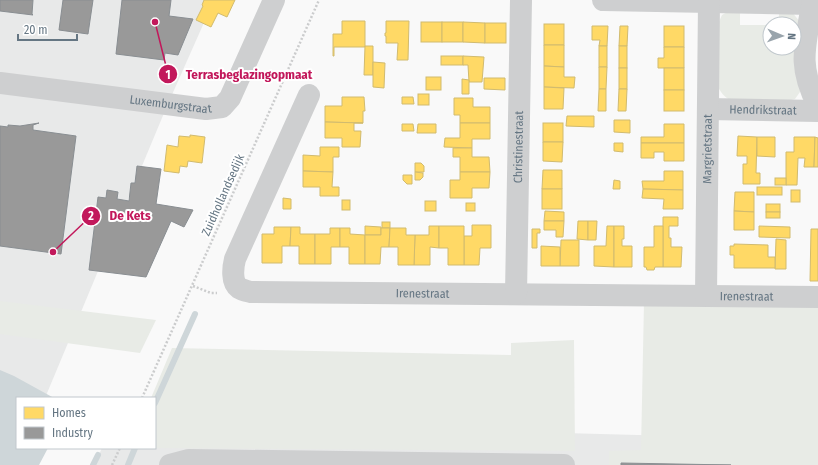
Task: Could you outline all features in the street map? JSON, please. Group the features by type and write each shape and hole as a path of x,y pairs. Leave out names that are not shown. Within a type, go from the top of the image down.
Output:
{"street":[{"name":"Luxemburgstraat","path":"0,83 206,109 222,107 230,98 274,0"},
{"name":"Christinestraat","path":"516,294 520,0"},
{"path":"603,0 813,2 804,50 804,68 812,94 818,105"},
{"name":"Margrietstraat","path":"706,296 709,2"},
{"name":"Irenestraat","path":"308,95 234,259 233,274 237,286 241,289 251,292 818,297"},
{"name":"Hendrikstraat","path":"708,109 818,110"},
{"path":"170,465 189,460 564,465"}],"path":[{"name":"Zuidhollandsedijk","path":"142,397 319,0"},
{"path":"112,465 120,449"}],"shaded area":[{"path":"0,0 214,0 167,106 45,397 16,397 17,465 0,465"},
{"path":"731,10 740,10 740,25 762,25 762,56 801,56 800,92 795,99 784,102 732,101 721,93 717,85 718,24 722,15"},
{"path":"779,10 792,12 795,16 779,16"},
{"path":"0,301 156,320 140,353 0,334"},
{"path":"644,302 818,304 818,465 609,465 609,451 641,450"},
{"path":"574,340 575,451 156,448 156,397 151,397 172,348 511,355 511,343"},
{"path":"0,370 52,397 16,397 16,449 47,449 39,465 0,465"},
{"path":"156,422 749,438 749,465 94,465 102,449 156,449"}],"building: Homes":[{"path":"204,0 235,0 227,17 218,13 211,27 196,20 203,6"},
{"path":"342,21 365,21 365,47 334,47 333,56 333,34 342,34"},
{"path":"386,21 409,21 408,60 397,60 398,43 386,43"},
{"path":"421,22 442,22 442,42 421,42"},
{"path":"442,22 463,22 463,42 442,42"},
{"path":"463,22 485,23 485,43 463,42"},
{"path":"485,23 506,23 506,43 485,43"},
{"path":"544,24 564,24 564,45 544,45"},
{"path":"592,26 608,26 607,46 599,46 600,40 592,40"},
{"path":"620,26 628,26 627,46 619,46"},
{"path":"664,26 684,26 684,47 664,47"},
{"path":"544,45 564,45 564,67 544,66"},
{"path":"365,46 373,46 373,75 364,75"},
{"path":"599,46 607,46 607,67 599,67"},
{"path":"619,46 627,46 627,68 619,68"},
{"path":"664,47 684,47 684,68 658,68 658,58 664,58"},
{"path":"441,56 463,56 463,65 441,65"},
{"path":"463,56 484,57 482,82 469,82 468,65 463,65"},
{"path":"373,62 385,63 384,88 373,87"},
{"path":"544,66 564,67 564,77 575,77 574,88 544,87"},
{"path":"599,67 607,67 606,89 599,89"},
{"path":"619,68 627,68 627,89 619,89"},
{"path":"664,68 684,68 684,90 664,90"},
{"path":"426,77 441,77 441,90 426,90"},
{"path":"484,78 505,78 505,90 484,89"},
{"path":"462,79 469,80 469,94 462,94"},
{"path":"544,87 564,88 563,109 544,109"},
{"path":"599,89 606,89 606,111 598,111"},
{"path":"619,89 627,89 626,111 618,111"},
{"path":"664,90 684,90 684,111 664,111"},
{"path":"418,94 429,94 429,105 418,105"},
{"path":"342,97 364,97 365,111 363,111 363,123 325,122 325,106 342,106"},
{"path":"402,97 413,97 414,104 402,104"},
{"path":"454,98 473,98 473,107 490,107 490,123 460,123 460,115 454,115"},
{"path":"567,116 594,116 594,127 566,126"},
{"path":"614,120 630,120 630,133 614,132"},
{"path":"325,122 363,123 354,123 354,131 361,131 360,147 342,147 342,138 325,138"},
{"path":"460,123 490,123 490,139 472,139 472,148 444,147 445,138 460,138"},
{"path":"543,123 563,123 563,142 543,142"},
{"path":"402,124 413,124 414,131 402,131"},
{"path":"418,124 436,124 436,133 417,133"},
{"path":"664,124 684,124 684,143 641,143 641,137 664,137"},
{"path":"190,135 205,137 202,163 188,161 187,167 180,166 179,173 164,171 167,145 178,147 179,136 190,137"},
{"path":"738,136 757,137 756,173 760,173 760,184 743,184 743,164 747,164 747,156 737,156"},
{"path":"757,137 775,137 775,157 757,156"},
{"path":"794,137 815,137 814,167 804,167 805,158 798,158 797,185 786,185 786,152 794,152"},
{"path":"815,137 818,138 818,167 814,167"},
{"path":"543,142 563,142 562,162 543,161"},
{"path":"614,143 623,143 623,152 614,151"},
{"path":"641,143 684,143 684,161 664,161 664,152 654,152 654,158 641,158"},
{"path":"320,147 339,147 339,157 333,157 333,172 303,171 303,155 320,156"},
{"path":"453,148 472,148 472,157 489,157 490,172 460,172 460,157 453,157"},
{"path":"415,163 421,163 424,166 424,172 415,172"},
{"path":"543,170 562,170 562,189 542,189"},
{"path":"303,171 333,172 332,187 339,187 339,196 320,196 320,187 303,187"},
{"path":"664,171 683,171 683,190 643,189 642,181 664,181"},
{"path":"415,172 423,173 423,177 420,180 415,180"},
{"path":"460,172 490,172 489,188 472,188 472,198 450,198 450,180 460,180"},
{"path":"403,175 412,175 412,184 407,184 403,180"},
{"path":"775,178 786,178 786,185 775,185"},
{"path":"614,180 620,181 620,189 613,189"},
{"path":"757,187 782,187 782,195 757,195"},
{"path":"542,189 562,189 562,209 542,209"},
{"path":"643,189 683,190 683,209 663,209 664,199 642,198"},
{"path":"791,190 800,190 800,202 791,202"},
{"path":"735,192 754,192 754,212 734,211"},
{"path":"283,198 291,199 291,209 283,209"},
{"path":"342,200 350,200 350,210 342,210"},
{"path":"425,201 436,201 436,211 425,211"},
{"path":"466,203 475,203 475,211 466,211"},
{"path":"766,204 780,204 780,212 766,212"},
{"path":"545,211 564,212 564,221 544,221"},
{"path":"734,211 754,212 754,230 734,230"},
{"path":"766,212 780,212 780,218 766,218"},
{"path":"663,217 678,217 678,226 669,226 669,238 671,238 671,247 682,247 681,267 663,267"},
{"path":"544,221 564,221 563,237 556,237 556,230 544,230"},
{"path":"578,221 588,221 588,240 577,239"},
{"path":"588,221 597,221 596,240 588,240"},
{"path":"382,222 390,222 390,228 382,228"},
{"path":"472,225 491,225 491,248 480,248 479,265 464,265 464,236 472,236"},
{"path":"365,226 381,227 381,235 365,235"},
{"path":"429,226 439,226 439,248 430,247 430,265 414,265 415,235 429,235"},
{"path":"439,226 464,226 464,265 448,265 448,248 439,248"},
{"path":"607,226 614,226 614,267 594,266 594,246 606,246"},
{"path":"614,226 624,226 624,239 622,239 622,246 632,246 632,267 614,267"},
{"path":"654,226 663,226 663,267 655,267 654,270 647,270 646,267 644,267 644,247 654,247"},
{"path":"759,226 790,227 790,238 759,237"},
{"path":"274,227 291,227 290,246 282,246 282,263 262,263 262,234 274,234"},
{"path":"291,227 300,227 300,234 315,234 315,264 299,264 299,246 290,246"},
{"path":"330,228 340,228 340,247 331,247 331,264 315,264 315,234 330,234"},
{"path":"340,228 350,228 350,234 365,235 365,264 349,264 349,247 340,247"},
{"path":"381,228 390,228 389,247 381,247 380,264 365,264 365,235 381,235"},
{"path":"390,228 406,228 406,235 415,235 414,265 398,265 398,247 389,247"},
{"path":"532,229 540,229 540,233 537,233 537,248 532,248"},
{"path":"811,229 818,229 818,281 810,281"},
{"path":"776,239 786,240 786,269 775,269"},
{"path":"561,240 579,240 579,266 560,266"},
{"path":"734,244 768,245 768,257 775,257 775,268 734,268 734,255 730,255 730,246 734,246"},
{"path":"541,246 560,247 560,266 541,266"}],"building: Industry":[{"path":"0,0 33,0 33,15 0,11"},
{"path":"63,0 93,0 88,34 59,30"},
{"path":"122,0 171,0 169,16 193,19 178,55 165,53 164,60 116,54"},
{"path":"39,123 33,125 33,130 76,136 61,254 0,246 0,126 8,127 8,125 20,126"},
{"path":"137,166 161,169 156,204 193,210 184,227 171,221 146,277 89,270 98,197 106,198 107,190 118,192 117,199 129,201 131,183 135,183"},
{"path":"621,463 731,465 621,465"}],"waterway":[{"path":"156,401 195,314"},
{"path":"128,465 135,449"},
{"path":"93,465 98,455"}],"place":[{"name":"Terrasbeglazingopmaat","path":"155,22"},
{"name":"De Kets","path":"53,252"}]}
